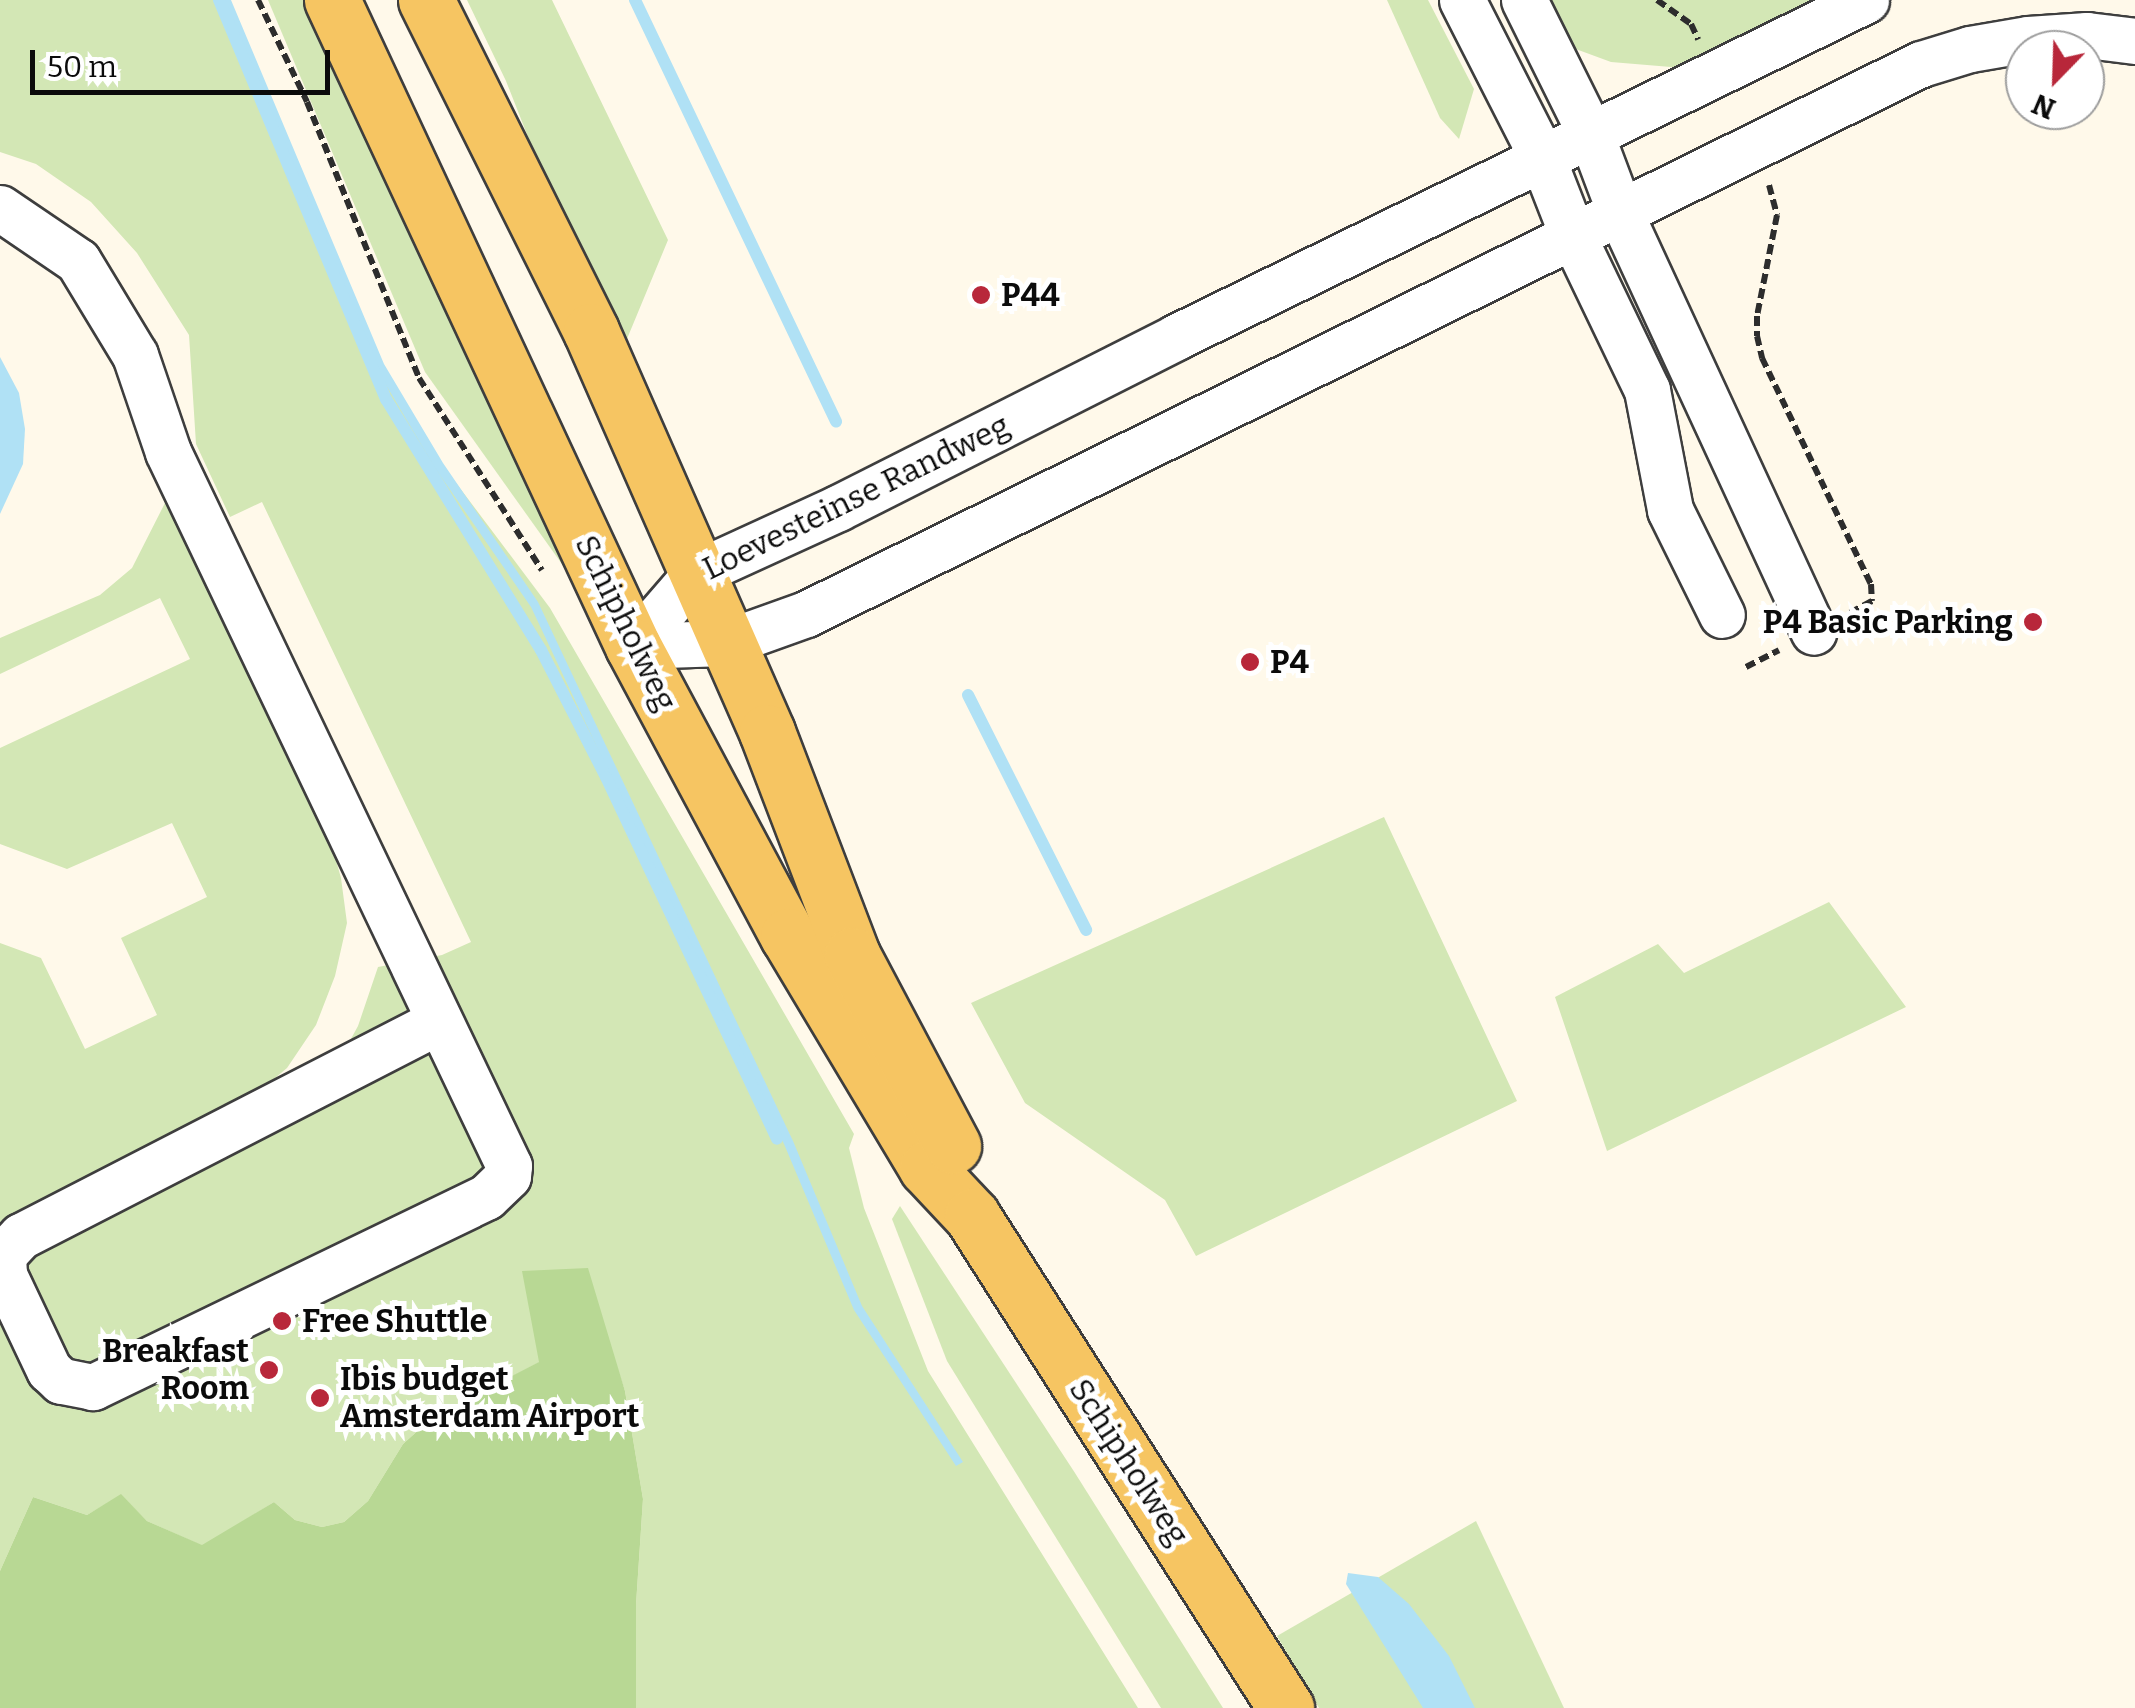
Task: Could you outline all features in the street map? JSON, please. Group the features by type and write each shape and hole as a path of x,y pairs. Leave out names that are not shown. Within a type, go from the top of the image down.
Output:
{"main road":[{"name":"Schipholweg","path":"332,0 633,646 788,936 927,1168 972,1216 1286,1708"},
{"name":"Schipholweg","path":"426,0 591,331 724,643 768,732 852,955 954,1146 972,1216"}],"street":[{"path":"1462,0 1542,158 1572,234 1647,390 1670,510 1722,615"},
{"path":"1524,0 1591,135 1621,215 1814,632"},
{"name":"Loevesteinse Randweg","path":"633,646 696,573 838,508 1866,0"},
{"path":"633,646 724,643 806,614 1572,234 1621,215 1920,64 1970,48 2087,35 2135,41"},
{"path":"0,208 78,261 134,356 168,452 436,1022 506,1153 508,1176 486,1197 92,1387 61,1381 42,1354 4,1275 3,1254 10,1241 436,1022"}],"path":[{"path":"1657,0 1691,24 1716,74"},
{"path":"1746,667 1872,602 1871,584 1762,358 1756,316 1777,215 1752,148"}],"green space":[{"path":"0,0 228,0 391,390 550,608 854,1134 849,1148 864,1208 928,1371 1138,1708 636,1708 636,1605 643,1499 625,1391 613,1355 540,1362 433,1417 403,1444 368,1501 344,1522 322,1527 295,1520 274,1502 203,1546 147,1521 121,1495 87,1515 33,1497 0,1571 0,1262 335,1068 358,1026 378,967 442,955 471,942 262,502 230,517 196,444 189,335 137,253 91,202 36,164 0,152"},
{"path":"268,0 306,0 579,588 425,372"},
{"path":"467,0 552,0 668,240 617,363 506,81"},
{"path":"1387,0 1428,0 1474,89 1459,139 1440,118"},
{"path":"1536,0 1825,0 1683,68 1611,62 1573,48"},
{"path":"166,501 326,825 341,878 347,923 335,976 316,1025 287,1068 239,1108 0,1230 0,943 41,958 85,1049 157,1015 121,938 207,897 172,823 67,869 0,844 0,748 190,659 160,598 0,674 0,638 100,595 132,568"},
{"path":"1384,817 1517,1101 1196,1256 1165,1200 1025,1103 971,1003"},
{"path":"1829,902 1906,1007 1607,1151 1555,997 1658,944 1684,973"},
{"path":"900,1206 1223,1708 1161,1708 947,1361 892,1219"},
{"path":"588,1268 625,1391 643,1499 636,1605 636,1708 0,1708 0,1571 33,1497 87,1515 121,1494 147,1521 202,1545 274,1502 295,1520 322,1527 344,1522 368,1501 403,1444 433,1417 539,1362 522,1271"},
{"path":"1476,1521 1564,1708 1319,1708 1277,1636"}],"water":[{"path":"221,0 231,0 384,364 443,463 538,602 793,1141 862,1306 963,1462 956,1466 854,1310 784,1144 531,607 435,468 376,368"},
{"path":"0,357 19,393 25,429 23,464 0,514"},
{"path":"1348,1573 1378,1577 1409,1604 1449,1656 1475,1708 1423,1708 1346,1584"}],"waterway":[{"path":"219,0 386,399 541,650 606,777 777,1139"},
{"path":"635,0 836,421"},
{"path":"968,695 1086,930"}],"place":[{"name":"P44","path":"981,295"},
{"name":"P4 Basic Parking","path":"2033,622"},
{"name":"P4","path":"1250,662"},
{"name":"Free Shuttle","path":"282,1321"},
{"name":"Breakfast Room","path":"269,1370"},
{"name":"Ibis budget Amsterdam Airport","path":"320,1398"}]}
